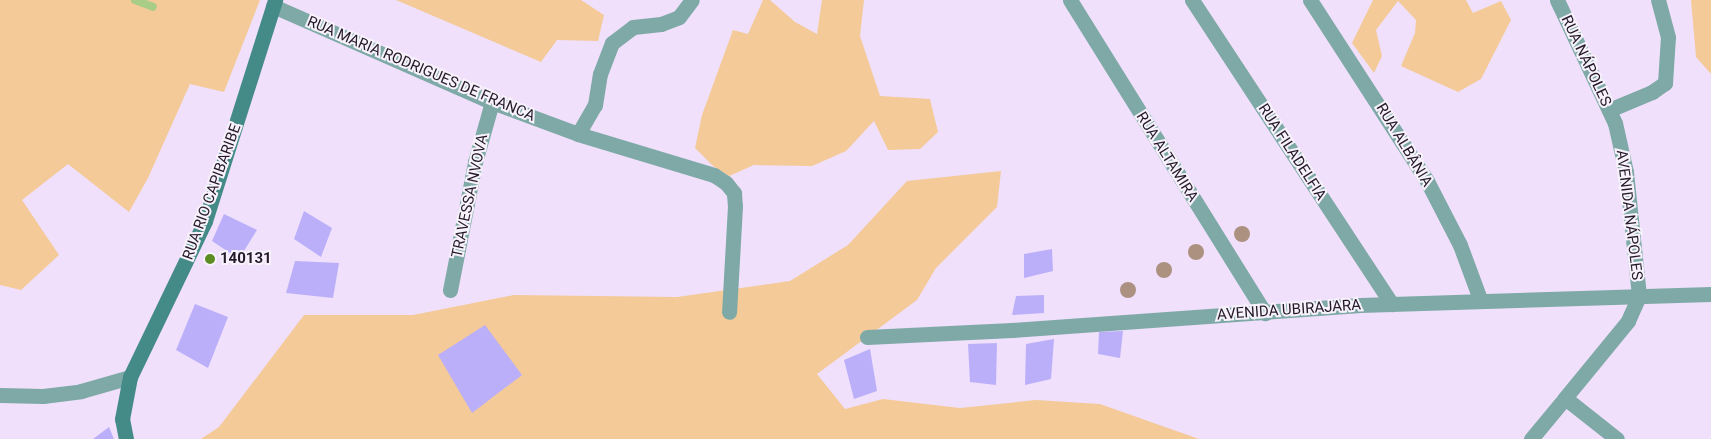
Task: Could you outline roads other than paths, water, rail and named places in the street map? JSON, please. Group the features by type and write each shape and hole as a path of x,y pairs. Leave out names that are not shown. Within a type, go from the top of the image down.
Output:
{"street":[{"path":"578,134 596,105 600,74 612,43 633,27 661,24 679,17 692,0"},
{"name":"RUA ALTAMIRA","path":"1070,0 1265,313"},
{"name":"RUA FILADELFIA","path":"1192,0 1392,304"},
{"name":"RUA ALBÂNIA","path":"1310,0 1427,182 1460,245 1480,299"},
{"name":"RUA NÁPOLES","path":"1557,0 1612,116"},
{"path":"1612,116 1665,83 1668,37 1658,0"},
{"name":"RUA MARIA RODRIGUES DE FRANCA","path":"274,3 492,102 578,134 714,175 734,193 729,312"},
{"name":"RUA RIO CAPIBARIBE","path":"126,439 122,419 130,377 205,221 224,169 274,3"},
{"name":"TRAVESSA NVOVA","path":"450,290 475,162 492,102"},
{"name":"AVENIDA NÁPOLES","path":"1531,439 1628,321 1639,296 1627,181 1612,116"},
{"name":"AVENIDA UBIRAJARA","path":"867,337 1012,330 1480,299 1563,301 1711,294"},
{"path":"0,395 43,396 81,391 130,377"},
{"path":"1565,398 1616,439"}],"waterway":[{"path":"135,0 153,7"}],"place":[{"name":"140131","path":"210,259"}]}
